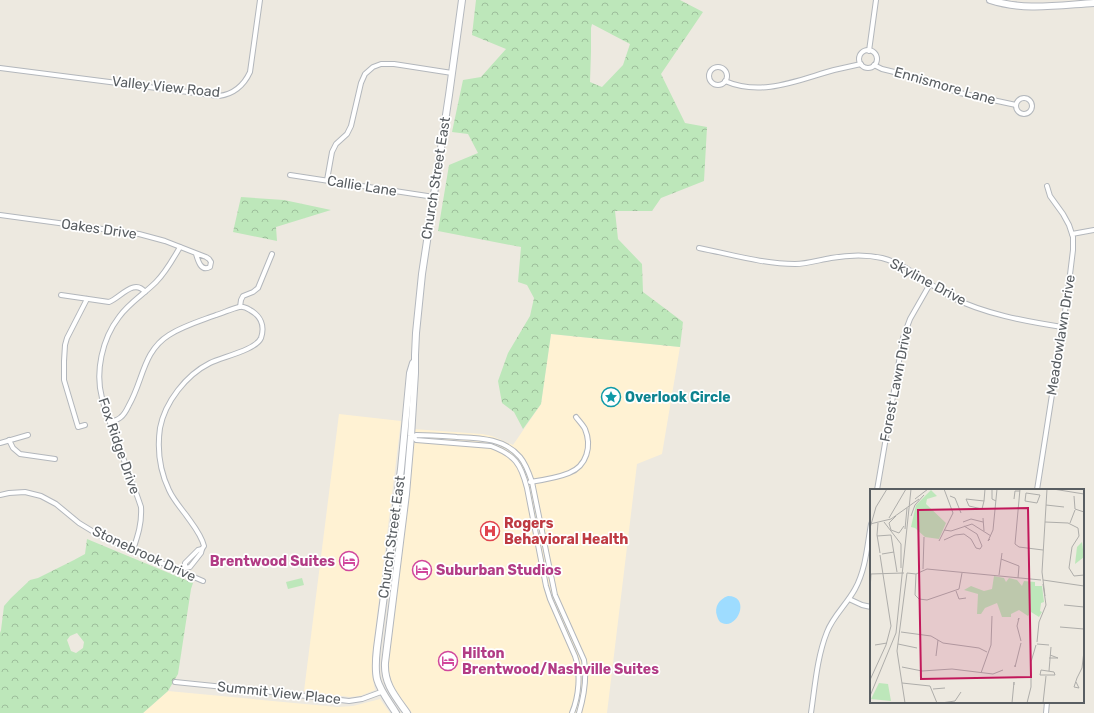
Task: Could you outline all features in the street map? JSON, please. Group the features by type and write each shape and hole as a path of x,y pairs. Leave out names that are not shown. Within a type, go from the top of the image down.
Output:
{"main road":[{"name":"Church Street East","path":"407,713 389,687 384,670 413,437 416,333 422,274 462,0"},
{"path":"990,0 1012,5 1029,6 1094,3"},
{"name":"Church Street East","path":"396,713 381,692 376,679 376,660 401,469 410,373 415,355"}],"street":[{"name":"Valley View Road","path":"0,68 219,96 239,87 246,80 250,72 260,0"},
{"path":"869,50 876,0"},
{"path":"725,81 734,85 749,88 773,87 861,64 867,68 870,68 874,66 876,62 876,56 869,50 864,51 860,55 861,64"},
{"path":"327,180 332,152 336,144 347,134 351,126 361,83 365,74 373,67 381,64 394,64 452,73"},
{"name":"Ennismore Lane","path":"874,66 915,77 960,93 1016,105"},
{"path":"714,68 723,69 727,77 725,81 720,85 712,83 709,78 710,72 714,68"},
{"name":"Ennismore Lane","path":"1026,98 1032,103 1032,108 1027,114 1022,114 1017,111 1016,105 1018,100 1026,98"},
{"name":"Callie Lane","path":"290,175 434,197"},
{"name":"Meadowlawn Drive","path":"1037,489 1073,256 1072,234 1067,221 1050,196 1047,186"},
{"name":"Oakes Drive","path":"0,215 139,234 165,241 196,254"},
{"path":"1072,234 1094,230"},
{"name":"Fox Ridge Drive","path":"133,550 140,531 142,518 141,507 101,397 99,382 100,366 110,333 118,318 163,274 180,247"},
{"name":"Skyline Drive","path":"699,248 767,261 797,264 846,256 872,256 903,267 949,296 976,307 1016,319 1062,327"},
{"path":"240,307 243,296 254,292 258,288 272,254"},
{"name":"Forest Lawn Drive","path":"877,489 903,338 910,319 930,284"},
{"path":"61,296 110,302 134,287 140,288 145,292"},
{"path":"85,425 78,427 63,376 66,340 87,299"},
{"path":"110,422 118,420 126,411 149,355 159,342 169,335 191,324 240,307 254,312 261,319 262,330 259,340 251,347 211,362 195,373 172,398 164,415 160,428 159,451 165,479 169,492 202,538 204,546 185,562 183,570"},
{"path":"526,483 568,474 578,468 584,461 588,452 589,444 582,424 576,417"},
{"path":"0,443 28,435"},
{"path":"413,437 416,435 478,438 495,441 506,446 520,456 527,467 532,482 554,595 584,660 586,669 579,713"},
{"path":"413,437 416,440 491,446 510,455 523,473 546,586 578,665 579,678 576,704 572,713"},
{"path":"9,440 20,454 55,459"},
{"name":"Stonebrook Drive","path":"0,495 25,492 41,496 56,504 79,523 102,537 183,570 203,580"},
{"path":"811,713 819,661 825,636 857,584 864,566 870,530"},
{"path":"849,599 870,607"},
{"name":"Summit View Place","path":"175,682 349,701 362,699 381,692"},
{"path":"1046,713 1047,703"}],"shaded area":[{"path":"551,334 680,347 662,454 637,464 607,713 412,713 393,687 389,677 388,667 413,429 482,434 492,436 513,445 541,404"},
{"path":"339,414 401,421 372,657 372,674 375,690 360,696 350,697 304,691"},
{"path":"168,691 337,707 353,706 380,699 390,713 143,713"}],"green space":[{"path":"476,0 680,0 703,12 661,74 685,123 707,127 704,181 661,198 652,211 615,211 618,239 642,264 643,292 683,322 680,347 551,334 541,404 523,429 514,412 502,403 498,381 508,353 530,316 534,298 527,285 518,282 521,247 438,231 449,165 478,153 468,134 452,132 463,80 481,77 506,49 472,35","holes":["592,24 630,44 623,65 602,87 590,82"]},
{"path":"241,197 284,200 331,210 276,227 277,241 233,232"},
{"path":"87,539 193,583 178,674 168,691 143,713 0,713 0,633 4,606 30,580 38,578 85,554","holes":["77,633 84,642 83,648 76,653 71,651 67,640 70,636"]},
{"path":"302,578 304,585 288,589 286,582"}],"water":[{"path":"728,596 735,597 739,601 740,612 733,622 728,624 719,621 716,610 720,601"}],"place":[{"name":"Overlook Circle","path":"611,397"},
{"name":"Rogers Behavioral Health","path":"490,531"},
{"name":"Brentwood Suites","path":"349,561"},
{"name":"Suburban Studios","path":"422,570"},
{"name":"Hilton Brentwood/Nashville Suites","path":"448,661"}]}
